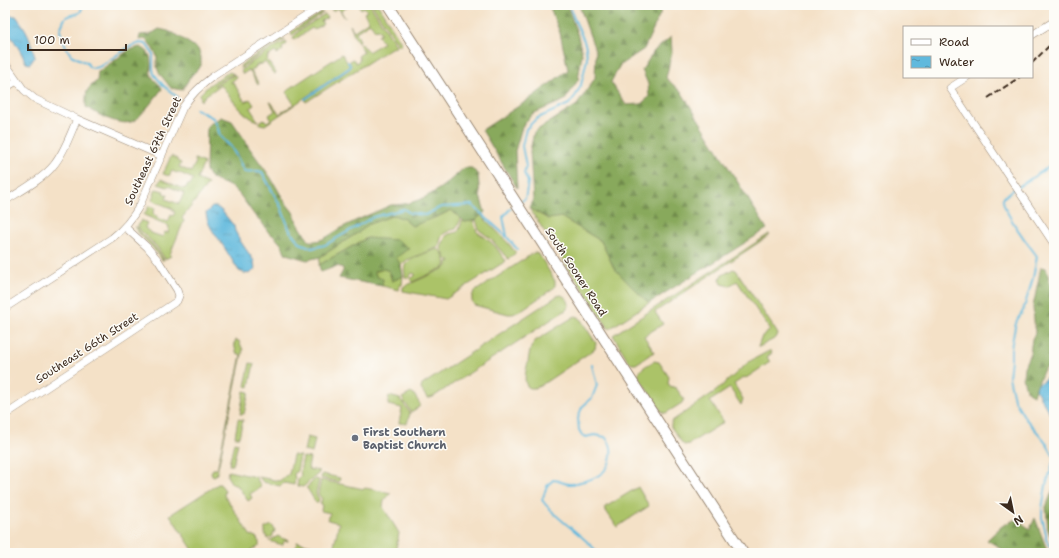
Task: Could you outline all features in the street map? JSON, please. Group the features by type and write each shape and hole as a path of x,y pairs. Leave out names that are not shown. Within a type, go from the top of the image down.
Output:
{"main road":[{"name":"South Sooner Road","path":"388,5 743,553"}],"street":[{"name":"Southeast 67th Street","path":"5,308 112,238 125,227 140,205 183,107 204,83 323,5"},
{"path":"1033,34 1053,22"},
{"path":"5,63 24,90 35,99 162,156"},
{"path":"965,78 950,88 1054,244"},
{"path":"5,88 17,80"},
{"path":"5,201 43,176 52,168 61,156 77,119"},
{"name":"Southeast 66th Street","path":"5,414 174,304 179,299 177,290 154,255 125,227"}],"green space":[{"path":"339,5 351,5 341,11 345,18 338,8 333,11 331,10"},
{"path":"359,5 370,5 397,47 391,48 306,102 305,100 350,69 351,65 349,62 353,59 356,63 360,60 358,56 364,52 359,44 361,43 368,52 383,43 378,35 381,33 378,29 375,30 370,23 356,32 360,41 358,42 354,36 350,25 354,31 369,21 364,13 367,11 364,7 361,9"},
{"path":"372,5 378,5 401,42 399,46"},
{"path":"549,5 567,5 578,36 582,54 578,80 565,100 532,114 522,127 515,151 517,188 482,130 528,100 568,70 560,33"},
{"path":"579,5 664,5 644,49 620,65 611,82 626,105 641,104 649,97 648,84 642,70 654,51 671,37 672,52 666,78 682,93 767,229 649,303 614,268 601,241 561,217 549,219 529,208 533,199 530,151 534,132 577,105 595,78 596,53"},
{"path":"322,12 323,13 291,35 292,31"},
{"path":"325,14 327,18 321,21 323,24 314,30 312,28 294,40 293,38 299,31"},
{"path":"159,29 177,35 198,49 201,57 201,66 191,76 182,90 171,88 159,73 157,67 157,56 150,44 145,39 139,40 140,35 151,34"},
{"path":"280,39 285,40 277,43 240,69 241,65"},
{"path":"286,42 287,44 282,48 283,50 277,54 275,52 267,57 267,60 276,73 274,74 265,62 260,65 259,64 251,71 259,84 258,85 249,70 243,74 241,71 247,65 278,45"},
{"path":"140,47 148,52 151,60 151,74 162,89 146,109 135,120 124,123 110,120 86,107 88,89 97,81 98,72 129,50"},
{"path":"342,54 349,65 348,68 265,125 260,124 259,122 264,119 267,122 271,119 269,115 275,111 270,102 279,114 294,104 286,92"},
{"path":"229,72 234,74 226,77 214,85 215,86 227,78 235,75 236,78 231,83 233,82 245,102 250,99 254,105 250,108 258,121 251,118 241,110 221,85 206,95 201,101 200,94 209,85"},
{"path":"221,117 232,121 293,212 297,222 309,241 323,239 351,223 391,205 422,199 448,182 464,168 472,168 478,175 480,196 485,212 476,220 465,222 451,210 412,226 404,219 394,215 369,224 320,257 307,260 286,254 281,244 269,233 240,195 233,188 216,181 209,176 206,170 207,126"},
{"path":"171,156 181,163 179,167 191,172 196,162 195,159 204,163 197,179 208,184 182,218 184,221 170,254 171,256 165,259 157,247 140,230 138,226 141,220 147,223 145,227 151,233 163,237 165,232 168,233 169,226 144,215 149,206 155,208 153,213 157,216 157,218 168,222 171,215 173,216 175,212 173,209 152,200 156,189 164,191 163,193 168,195 166,199 179,204 184,193 168,186 158,184 161,179 183,189 186,188 187,185 190,185 193,179 178,172 172,171 169,176 163,174"},
{"path":"529,208 548,219 561,217 601,241 614,268 649,303 609,329"},
{"path":"451,210 461,219 456,229 443,234 439,247 407,260 401,265 396,258 408,248 367,238 319,265 320,257 369,224 394,215 404,219 412,226"},
{"path":"481,215 504,238 516,253 508,259 490,238 479,230 476,220"},
{"path":"473,220 477,232 495,246 506,261 446,299 403,291 403,287 445,268 447,266 447,262 451,262 450,260 447,261 441,248 446,236 457,232 462,221 465,222"},
{"path":"135,227 137,227 154,246 164,260 162,260"},
{"path":"769,234 770,235 655,312 663,324 644,336 654,352 636,364 629,362 613,335"},
{"path":"367,238 397,240 409,248 396,258 401,265 403,276 392,281 389,271 384,269 374,271 377,277 383,279 382,286 339,278 343,268 337,266 321,272 319,265"},
{"path":"438,249 444,256 445,267 412,282 410,279 415,276 415,274 412,273 409,278 405,277 404,270 408,262 421,255"},
{"path":"535,252 540,256 555,281 555,287 520,311 513,314 474,305 472,302 472,296 474,292"},
{"path":"1041,267 1046,268 1054,297 1054,362 1044,369 1033,395 1028,392 1023,377 1024,367 1030,353 1032,339 1035,333 1033,307"},
{"path":"384,269 389,271 392,281 403,276 402,285 400,285 399,290 382,286 382,279 377,277 374,272"},
{"path":"733,269 736,270 778,334 776,338 759,347 762,336 770,330 737,281 729,286 722,284 720,279 721,276"},
{"path":"561,295 568,300 569,306 566,310 433,397 427,398 421,389 422,385 557,296"},
{"path":"575,316 579,317 596,343 595,349 540,386 529,388 525,382 525,377 529,353 533,343"},
{"path":"236,340 239,341 243,350 217,473 214,476 211,472 213,469 217,469 241,355 236,351 234,343"},
{"path":"769,351 772,353 767,357 770,362 734,384 743,399 741,405 730,388 710,401 724,422 689,444 684,445 671,427 672,421 716,391 750,361"},
{"path":"654,361 659,362 669,377 668,383 670,386 676,388 684,399 682,403 666,413 661,411 638,376 642,369"},
{"path":"250,363 254,364 249,387 245,386"},
{"path":"244,391 249,392 244,414 240,414"},
{"path":"413,393 420,404 419,407 411,412 402,398"},
{"path":"389,396 400,399 410,413 407,424 399,423 402,408 388,405"},
{"path":"238,419 243,420 239,437 235,437"},
{"path":"307,437 315,439 312,453 304,451"},
{"path":"234,442 238,443 233,465 229,465"},
{"path":"293,455 300,456 297,471 294,474 294,485 284,483 280,486 263,482 259,477 279,481 289,474"},
{"path":"303,457 310,458 308,469 319,471 319,473 303,487 297,486 301,475 300,472"},
{"path":"228,471 256,477 261,487 250,494 252,498 248,501 238,486 232,484 227,476"},
{"path":"322,474 340,478 339,482 321,478"},
{"path":"315,479 319,480 316,494 319,499 318,503 316,503 306,488"},
{"path":"321,480 391,493 384,501 383,507 399,533 395,553 324,553 296,547 297,542 333,550 339,523 328,520 330,513 321,511 322,504 320,504 322,499 318,494"},
{"path":"220,484 225,490 224,495 250,535 256,537 259,542 259,546 247,553 195,553 170,515"},
{"path":"638,487 649,506 617,527 604,508"},
{"path":"1054,487 1054,544 1048,529 1046,507"},
{"path":"1035,518 1048,553 1003,553 999,547 987,540 1002,526 1016,519 1030,529"},
{"path":"272,525 275,532 273,533 273,536 268,539 265,534 265,528"},
{"path":"278,536 288,541 284,541 283,545 269,541"}],"water":[{"path":"5,16 16,16 28,35 35,57 30,64 26,63 17,45 5,30"},
{"path":"212,207 217,207 222,211 234,226 241,242 254,261 255,269 250,274 239,271 208,222 206,213"},
{"path":"1054,372 1054,421 1036,390 1037,385"}],"waterway":[{"path":"79,5 82,8 81,11 65,18 60,31 66,47 71,55 87,63 89,67 93,68 99,67 129,47 140,43 146,44 153,54 154,74 163,85 177,97"},
{"path":"520,202 525,199 528,182 524,173 526,166 522,146 526,129 536,119 569,104 581,85 587,59 586,47 570,5"},
{"path":"305,99 349,68 350,65 348,62"},
{"path":"196,109 213,118 220,136 231,147 244,171 262,172 281,207 290,231 300,243 312,248 325,245 373,217 404,209 410,213 425,215 441,207 472,205 507,237 517,249"},
{"path":"1018,187 1044,170 1051,164 1054,158"},
{"path":"1014,189 1003,198 1006,210 1016,227 1037,256 1033,278 1023,311 1017,320 1015,327 1011,348 1009,377 1014,399 1025,418 1045,441 1054,457"},
{"path":"507,236 503,217 515,206"},
{"path":"592,365 597,385 592,398 582,407 578,418 579,430 582,435 586,437 594,435 605,437 609,441 611,448 610,462 604,471 591,479 569,484 553,480 547,486 542,500 555,514 585,539 598,553"},
{"path":"1054,458 1046,485 1042,509 1046,539 1054,553"}],"railway":[{"path":"1033,62 1054,41"},
{"path":"988,98 1018,78"}],"place":[{"name":"First Southern Baptist Church","path":"355,438"}]}
